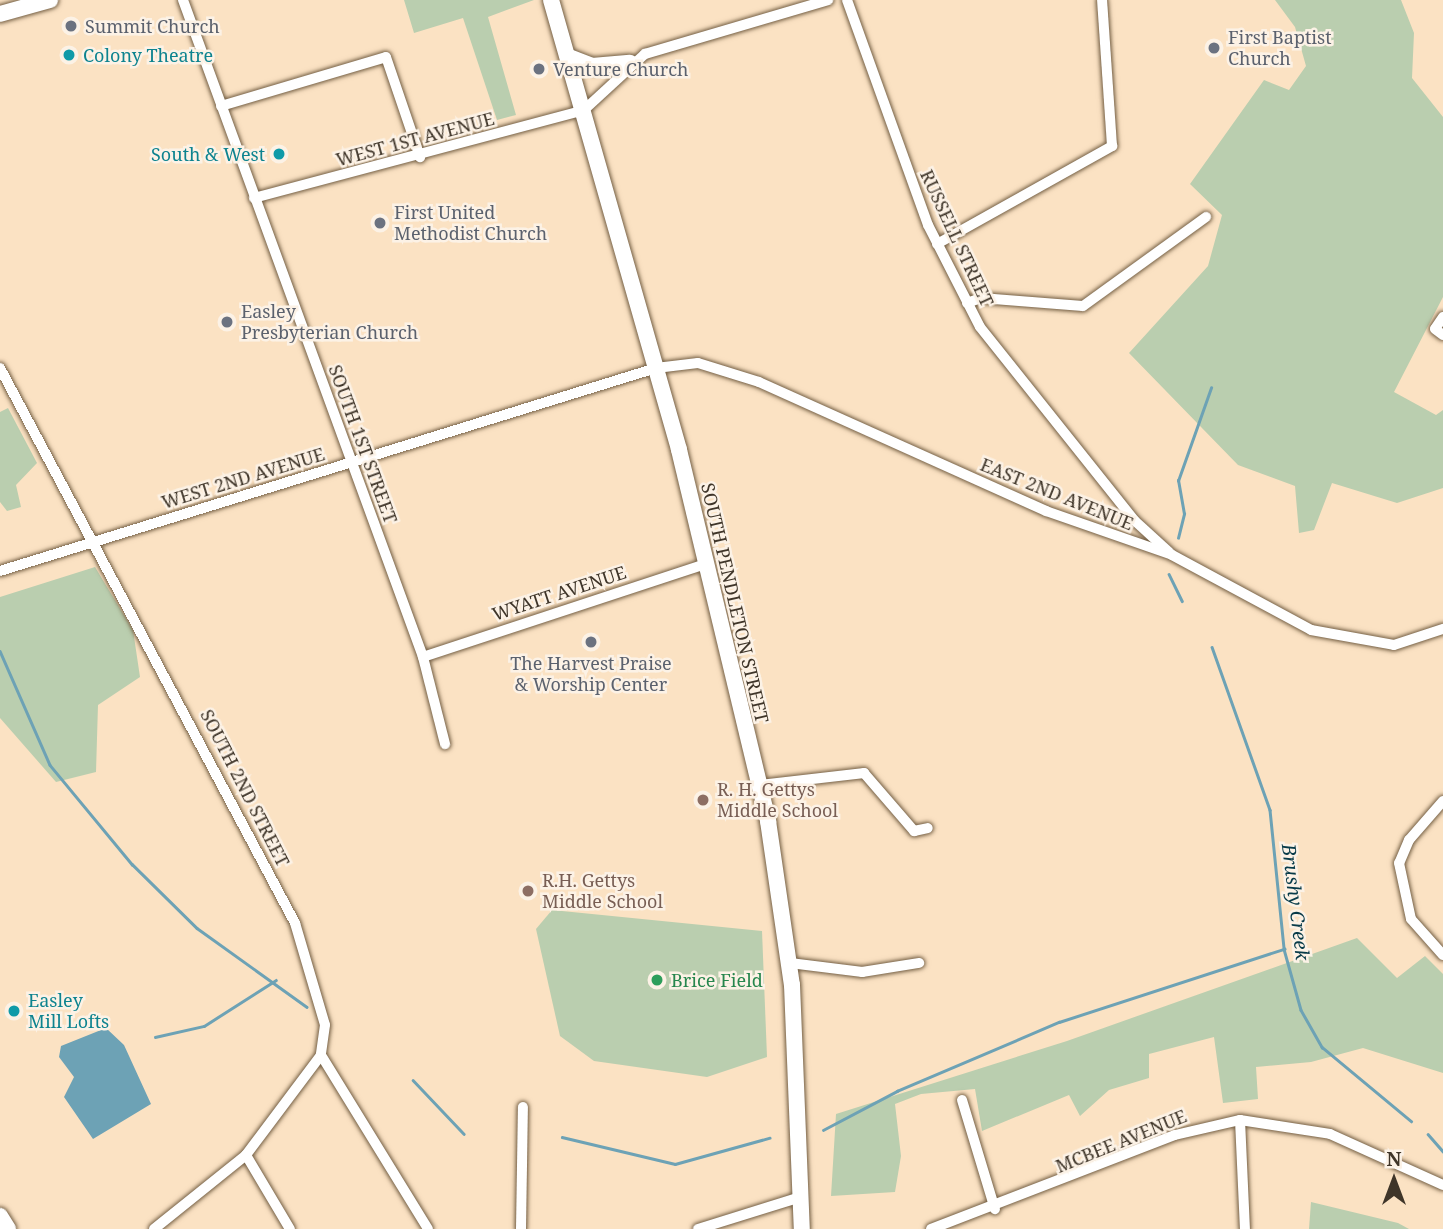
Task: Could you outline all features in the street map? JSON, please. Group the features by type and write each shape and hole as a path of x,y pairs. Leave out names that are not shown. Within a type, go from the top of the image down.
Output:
{"main road":[{"path":"0,14 51,0"},
{"name":"SOUTH PENDLETON STREET","path":"551,0 656,368 760,785 790,963 802,1229"},
{"path":"569,57 592,66 630,63"},
{"path":"0,1216 8,1229"}],"street":[{"name":"SOUTH 1ST STREET","path":"183,0 423,657 445,744"},
{"path":"584,110 630,63 828,0"},
{"name":"RUSSELL STREET","path":"847,0 877,96 937,244 967,303 996,351 1135,521 1172,555"},
{"path":"937,244 1112,146 1102,0"},
{"path":"221,106 386,57 420,157"},
{"name":"WEST 1ST AVENUE","path":"254,198 420,157 584,110"},
{"path":"967,303 981,298 1083,306 1206,217"},
{"path":"1443,317 1435,329 1443,335"},
{"name":"EAST 2ND AVENUE","path":"656,368 698,363 746,378 1046,511 1172,555 1335,637 1394,645 1443,629"},
{"name":"SOUTH 2ND STREET","path":"0,368 95,542 295,923 323,1012 321,1055"},
{"name":"WEST 2ND AVENUE","path":"0,571 656,368"},
{"name":"WYATT AVENUE","path":"423,657 706,564"},
{"path":"760,785 864,774 914,831 928,828"},
{"path":"1443,801 1409,840 1399,863 1411,919 1443,956"},
{"path":"790,963 862,971 919,963"},
{"path":"154,1229 246,1155 321,1055 428,1229"},
{"path":"962,1100 995,1209"},
{"path":"521,1229 523,1107"},
{"path":"1240,1120 1245,1229"},
{"name":"MCBEE AVENUE","path":"931,1229 995,1209 1175,1135 1240,1120 1330,1134 1443,1185"},
{"path":"246,1155 290,1229"},
{"path":"698,1229 801,1197"}],"green space":[{"path":"404,0 534,0 488,17 516,115 497,120 463,18 414,33"},
{"path":"1275,0 1401,0 1414,33 1412,78 1443,117 1443,297 1394,392 1436,415 1443,410 1443,488 1397,503 1332,483 1314,530 1299,533 1295,486 1238,465 1129,353 1208,266 1222,215 1190,184 1264,80 1289,90 1306,66 1295,27"},
{"path":"8,408 37,463 16,485 21,507 7,511 0,502 0,412"},
{"path":"95,567 133,630 140,677 98,705 96,772 56,782 0,718 0,597"},
{"name":"Brice Field","path":"552,910 762,931 767,1057 707,1077 594,1061 560,1036 536,929"},
{"path":"1357,938 1397,978 1425,956 1443,974 1443,1073 1363,1048 1311,1062 1256,1067 1258,1099 1223,1103 1214,1037 1149,1054 1149,1078 1109,1090 1080,1116 1069,1095 982,1131 975,1089 921,1094 895,1104 901,1156 895,1192 831,1196 836,1114 1067,1041"},
{"path":"1311,1202 1398,1223 1409,1229 1309,1229"}],"water":[{"path":"106,1028 124,1045 151,1104 93,1139 64,1097 74,1077 59,1057 61,1046"}],"waterway":[{"name":"Brushy Creek","path":"1178,538 1184,514 1178,481 1211,388"},
{"name":"Brushy Creek","path":"1169,574 1182,601"},
{"name":"Brushy Creek","path":"1212,647 1270,810 1284,949 1301,1010 1322,1047 1411,1121"},
{"path":"0,651 50,765 132,864 197,928 307,1007"},
{"path":"823,1130 897,1091 1059,1022 1284,949"},
{"path":"155,1037 204,1026 276,980"},
{"path":"413,1080 464,1134"},
{"name":"Brushy Creek","path":"1428,1134 1443,1151"},
{"path":"562,1137 675,1164 769,1138"}],"place":[{"name":"Summit Church","path":"71,26"},
{"name":"First Baptist Church","path":"1214,48"},
{"name":"Colony Theatre","path":"69,55"},
{"name":"Venture Church","path":"539,69"},
{"name":"South & West","path":"279,154"},
{"name":"First United Methodist Church","path":"380,223"},
{"name":"Easley Presbyterian Church","path":"227,322"},
{"name":"The Harvest Praise & Worship Center","path":"591,642"},
{"name":"R. H. Gettys Middle School","path":"703,800"},
{"name":"R.H. Gettys Middle School","path":"528,891"},
{"name":"Brice Field","path":"657,980"},
{"name":"Easley Mill Lofts","path":"14,1011"}]}
